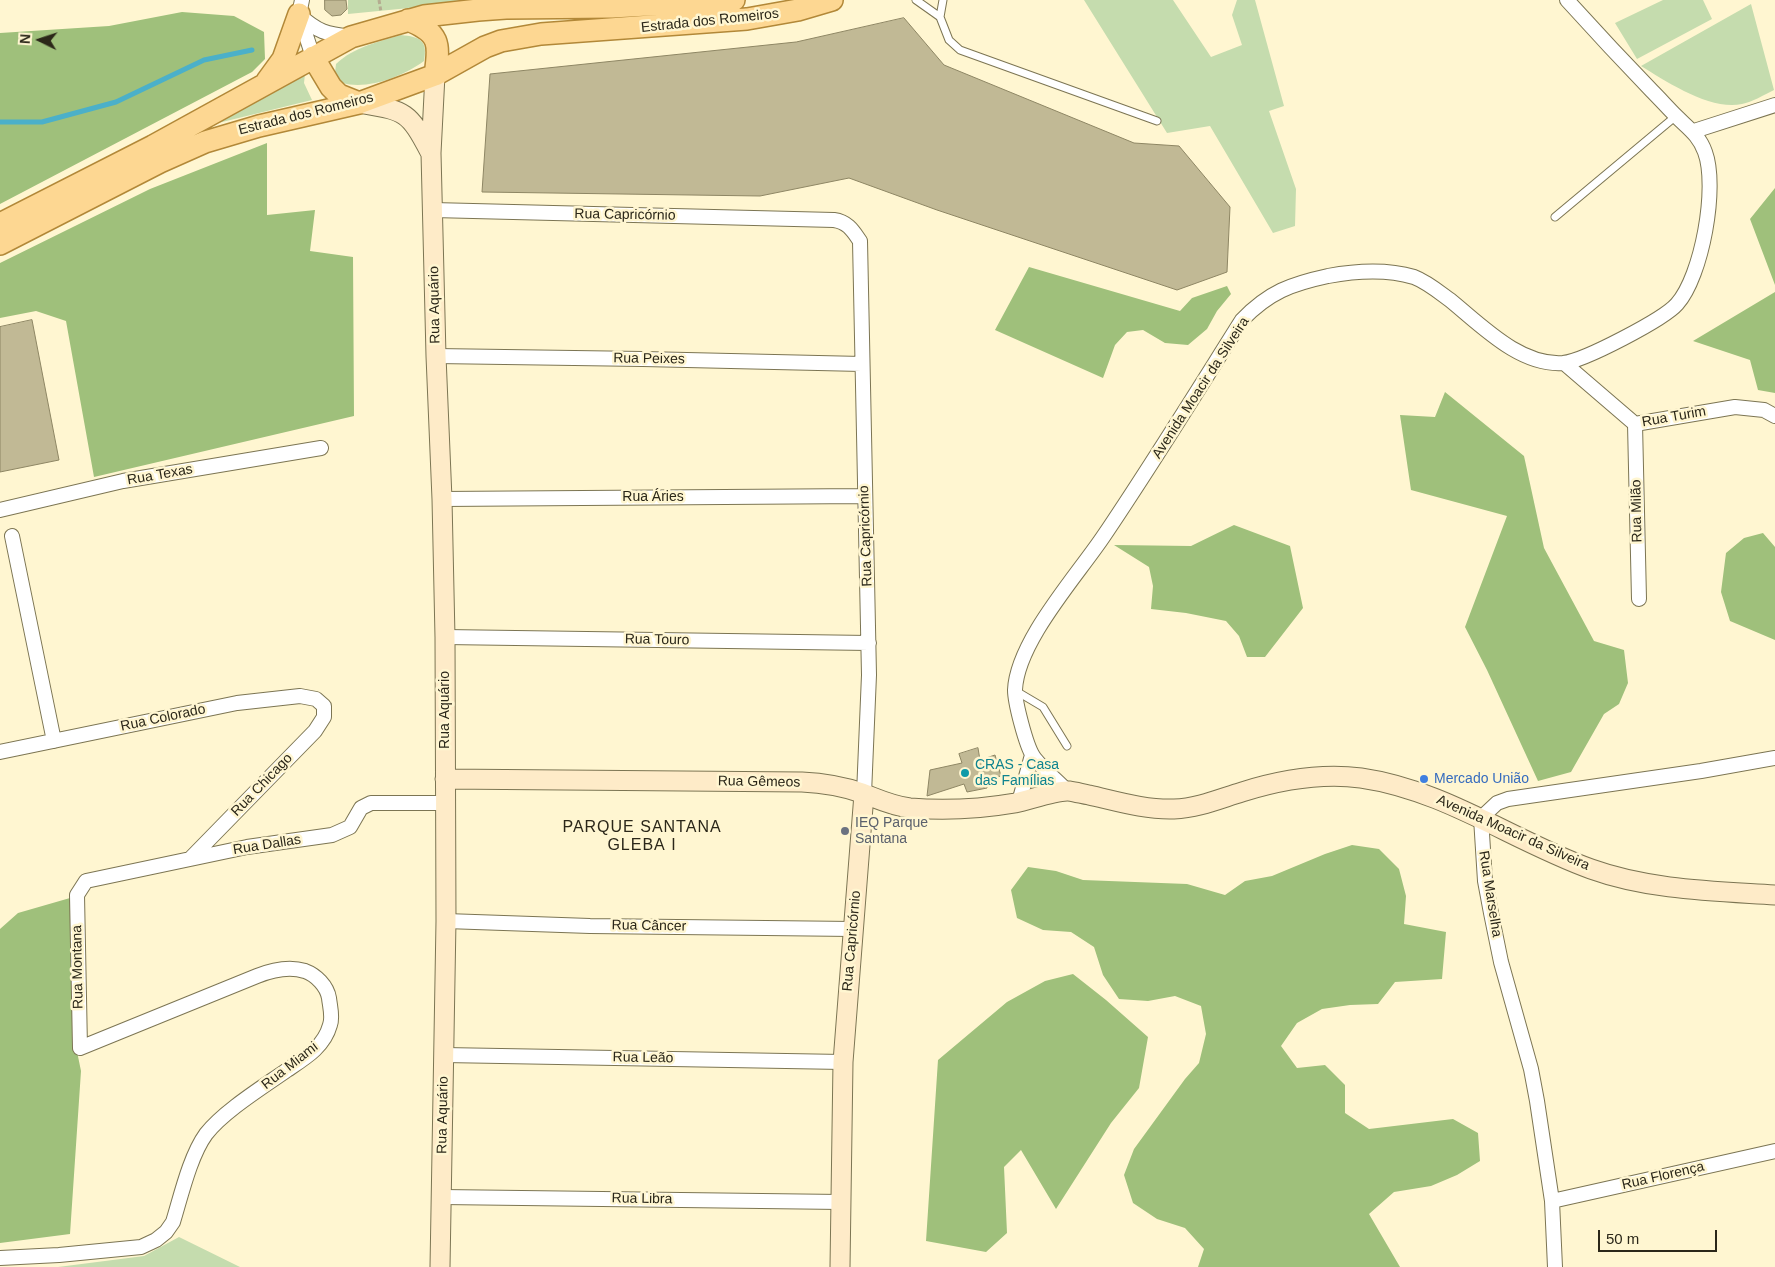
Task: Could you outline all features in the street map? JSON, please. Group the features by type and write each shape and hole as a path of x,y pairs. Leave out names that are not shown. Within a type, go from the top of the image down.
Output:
{"main road":[{"name":"Estrada dos Romeiros","path":"0,224 153,146 351,37 424,16 506,8 612,7 734,0"},
{"name":"Estrada dos Romeiros","path":"0,244 160,162 205,142 259,126 359,103 435,75 485,47 522,37 747,19 798,10 832,0"},
{"path":"263,86 283,59 301,7"},
{"path":"408,20 425,27 434,37 438,58 435,75"},
{"path":"313,58 331,87 339,95 359,103"}],"street":[{"name":"Avenida Moacir da Silveira","path":"1567,0 1676,116 1694,131 1706,153 1710,190 1706,226 1699,262 1690,285 1677,305 1658,318 1588,356 1564,363 1539,361 1518,353 1438,291 1415,278 1380,272 1344,273 1302,282 1277,292 1257,305 1242,320 1103,538 1042,624 1025,652 1018,673 1015,690 1016,704 1032,755 1067,791 1154,808 1173,809 1206,804 1243,791 1279,782 1318,777 1339,776 1388,783 1431,796 1481,818 1510,834 1591,869 1633,880 1677,888 1775,895"},
{"path":"301,7 317,30 333,35 351,37"},
{"path":"301,7 313,58"},
{"name":"Rua Aquário","path":"435,75 431,154 442,498 446,920 440,1267"},
{"path":"359,103 400,112 410,118 431,154"},
{"path":"1694,131 1775,105"},
{"name":"Rua Capricórnio","path":"433,210 841,221 849,226 860,241 869,707 843,1062 840,1267"},
{"name":"Rua Peixes","path":"436,356 862,364"},
{"name":"Rua Turim","path":"1564,363 1634,424 1735,407 1764,410 1775,416"},
{"name":"Rua Milão","path":"1634,424 1639,599"},
{"name":"Rua Texas","path":"0,510 123,481 321,448"},
{"name":"Rua Áries","path":"442,498 865,496"},
{"path":"12,536 54,741"},
{"name":"Rua Touro","path":"444,637 869,643"},
{"name":"Rua Colorado","path":"0,752 237,703 300,696 316,699 324,706"},
{"name":"Rua Chicago","path":"190,859 315,731 324,716 324,706"},
{"path":"1019,802 1032,755"},
{"path":"1481,818 1497,804 1508,799 1701,771 1775,758"},
{"name":"Rua Gêmeos","path":"445,779 802,782 833,785 898,807 933,810 979,808 1019,802 1067,791"},
{"name":"Rua Dallas","path":"81,887 86,881 190,859 332,835 350,827 360,808 371,804 445,803"},
{"name":"Rua Marselha","path":"1481,818 1485,881 1491,913 1538,1101 1552,1201 1555,1267"},
{"name":"Rua Montana","path":"80,1048 77,895 81,887"},
{"name":"Rua Câncer","path":"446,920 590,926 853,929"},
{"name":"Rua Miami","path":"0,1258 59,1255 141,1247 156,1240 166,1232 172,1222 197,1148 212,1127 313,1052 325,1038 331,1023 328,994 322,984 310,973 300,970 278,969 80,1048"},
{"name":"Rua Leão","path":"444,1055 843,1062"},
{"name":"Rua Florença","path":"1552,1201 1775,1151"},
{"name":"Rua Libra","path":"442,1197 841,1202"}],"lane":[{"path":"916,0 940,17"},
{"path":"943,0 940,17 949,40 960,50 1157,121"},
{"path":"1555,218 1676,116"},
{"path":"1015,690 1043,707 1067,746"}],"green space":[{"path":"348,0 538,0 440,5 348,14"},
{"path":"1084,0 1173,0 1211,57 1242,45 1232,15 1237,0 1255,0 1284,106 1269,111 1296,189 1295,226 1273,233 1210,126 1167,133"},
{"path":"1663,0 1703,0 1712,19 1637,59 1615,23"},
{"path":"1751,4 1774,90 1742,104 1717,103 1690,94 1641,66"},
{"path":"182,12 234,16 264,32 265,59 252,72 0,204 0,33 109,26"},
{"path":"401,35 418,39 425,48 424,61 415,67 384,81 363,85 342,83 335,73 336,64 351,53"},
{"path":"305,74 304,83 312,100 218,123"},
{"path":"267,143 267,215 315,210 310,251 353,257 354,416 94,477 66,321 36,311 0,318 0,263 150,189"},
{"path":"1775,188 1775,285 1750,219"},
{"path":"1029,267 1180,311 1192,298 1227,286 1231,294 1217,311 1207,329 1188,345 1165,343 1143,330 1127,332 1115,345 1103,378 995,330"},
{"path":"1775,292 1775,393 1758,390 1750,360 1693,341"},
{"path":"1445,392 1524,456 1544,548 1594,641 1624,650 1628,683 1619,704 1604,714 1571,772 1538,781 1465,627 1507,516 1411,490 1400,415 1435,417"},
{"path":"1234,525 1290,546 1303,608 1265,657 1247,657 1239,636 1226,621 1186,613 1151,609 1153,586 1149,567 1114,545 1191,546"},
{"path":"1763,533 1775,547 1775,640 1730,621 1721,592 1726,553 1744,538"},
{"path":"1352,845 1379,849 1399,869 1406,896 1404,924 1446,932 1442,979 1395,982 1378,1004 1322,1009 1297,1023 1281,1046 1297,1068 1325,1065 1345,1085 1345,1113 1369,1129 1453,1119 1478,1133 1480,1161 1457,1175 1431,1186 1394,1192 1369,1214 1400,1267 1198,1267 1204,1249 1185,1228 1157,1219 1133,1203 1124,1175 1134,1149 1185,1079 1199,1063 1206,1034 1201,1006 1175,996 1148,1001 1119,999 1103,975 1094,947 1071,932 1043,930 1017,918 1011,890 1028,867 1056,871 1083,880 1187,884 1225,895 1245,881 1272,876"},
{"path":"70,898 73,1032 81,1071 70,1234 0,1243 0,929 18,913"},
{"path":"1073,974 1148,1037 1139,1088 1111,1123 1056,1209 1021,1150 1004,1167 1007,1233 986,1252 926,1241 938,1060 1007,1002 1045,981"},
{"path":"179,1237 240,1267 58,1267 144,1256"}],"building":[{"path":"325,0 346,0 347,9 341,15 332,16 325,10"},
{"path":"904,18 944,65 1134,143 1179,146 1230,207 1227,272 1177,290 937,210 849,178 760,196 482,192 490,74 796,42"},
{"path":"32,320 59,460 0,472 0,327"},
{"name":"CRAS - Casa das Famílias","path":"978,748 980,760 995,755 1001,776 987,779 987,788 967,792 964,784 927,796 930,770 962,763 959,754"}],"waterway":[{"path":"0,122 42,122 116,102 204,60 252,50"}],"place":[{"name":"CRAS - Casa das Famílias","path":"965,773"},
{"name":"Mercado União","path":"1424,779"},
{"name":"IEQ Parque Santana","path":"845,831"}],"district":[{"name":"PARQUE SANTANA GLEBA I","path":"642,837"}]}
